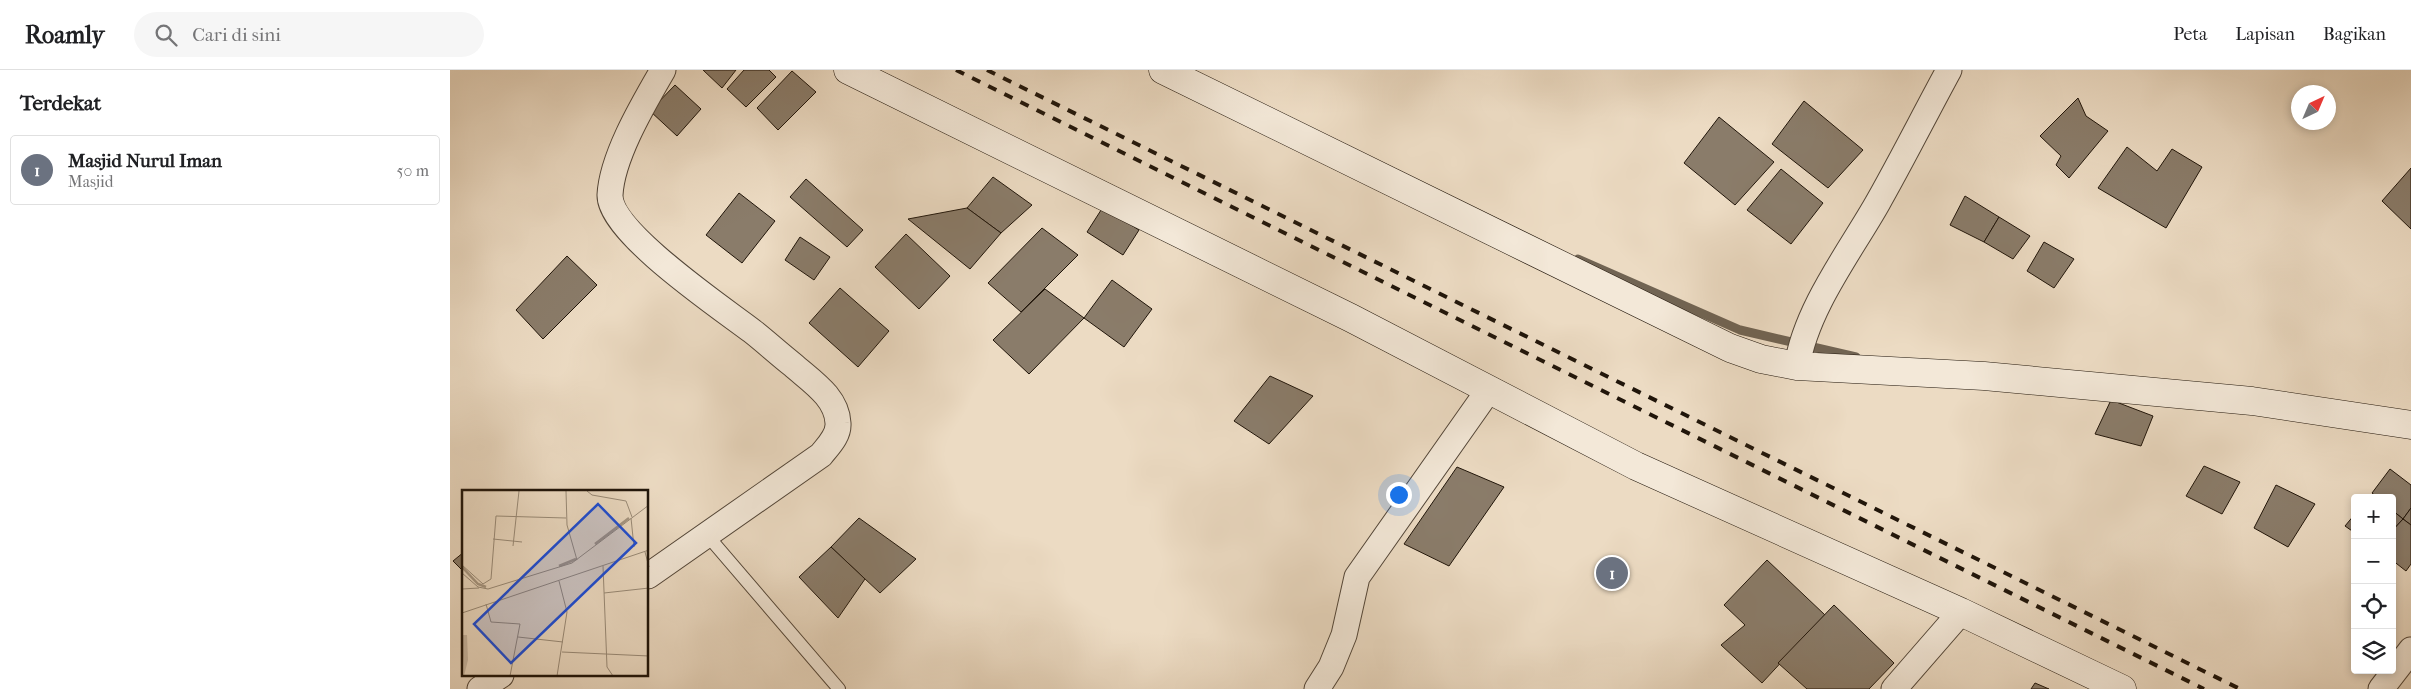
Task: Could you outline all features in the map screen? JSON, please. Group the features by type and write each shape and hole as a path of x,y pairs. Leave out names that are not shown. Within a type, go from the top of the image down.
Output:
{"street":[{"path":"649,575 821,455 834,438 839,424 835,406 816,385 755,333 665,265 625,226 615,212 610,196 617,166 640,109 663,70"},
{"path":"848,70 1351,318 1488,391 1636,466 1961,612 2122,689"},
{"path":"1162,70 1730,348 1761,359 1984,376 2252,401 2411,425"},
{"path":"1797,362 1812,319 1837,268 1877,204 1949,70"},
{"path":"1317,689 1331,668 1344,635 1357,577 1488,391"},
{"path":"1894,689 1961,612"},
{"path":"2381,689 2411,650"},
{"path":"480,689 499,676"}],"lane":[{"path":"707,535 839,689"}],"building":[{"path":"703,70 736,70 722,88"},
{"path":"744,70 769,70 776,77 746,107 727,89"},
{"path":"792,71 816,92 778,130 757,108"},
{"path":"675,85 701,109 677,136 650,111"},
{"path":"2078,98 2086,116 2108,131 2069,178 2056,165 2061,156 2040,136"},
{"path":"1804,101 1863,150 1828,188 1772,144"},
{"path":"1719,117 1774,162 1735,205 1684,163"},
{"path":"2127,147 2157,171 2172,149 2202,167 2166,228 2098,188"},
{"path":"2411,168 2411,229 2382,201"},
{"path":"1781,169 1823,203 1791,244 1747,210"},
{"path":"993,177 1032,205 1001,233 967,208"},
{"path":"806,179 863,230 847,247 790,197"},
{"path":"739,193 775,221 742,263 706,235"},
{"path":"1965,196 1999,217 1984,242 1950,225"},
{"path":"1103,207 1139,230 1123,255 1087,232"},
{"path":"967,208 1001,233 970,269 908,219"},
{"path":"1999,217 2030,236 2013,259 1984,242"},
{"path":"1042,228 1078,255 1021,312 988,283"},
{"path":"906,234 950,276 919,309 875,267"},
{"path":"800,237 830,257 814,280 785,260"},
{"path":"2044,242 2074,259 2054,288 2027,271"},
{"path":"567,256 597,285 543,339 516,310"},
{"path":"1112,280 1152,309 1124,347 1084,318"},
{"path":"840,288 889,331 858,367 809,323"},
{"path":"1045,289 1084,318 1029,374 993,340"},
{"path":"1270,376 1313,396 1269,444 1234,421"},
{"path":"2111,400 2153,416 2141,446 2095,434"},
{"path":"2204,466 2240,482 2222,514 2186,496"},
{"path":"1457,467 1504,487 1449,566 1404,544"},
{"path":"2390,469 2411,485 2411,508 2403,519 2396,513 2396,494 2372,493"},
{"path":"2276,485 2315,504 2288,547 2254,528"},
{"path":"2411,508 2411,525 2403,519"},
{"path":"2396,513 2403,519 2396,527"},
{"path":"859,518 916,559 880,593 831,547"},
{"path":"2351,519 2351,530 2345,526"},
{"path":"2403,519 2411,525 2411,564 2406,571 2396,563 2396,527"},
{"path":"831,547 865,579 838,618 799,577"},
{"path":"462,554 462,570 453,561"},
{"path":"1767,560 1825,615 1762,683 1721,645 1745,625 1724,605"},
{"path":"1834,605 1894,663 1869,689 1807,689 1778,663"},
{"path":"2035,683 2049,689 2031,689"}],"waterway":[{"path":"1578,259 1740,330 1856,357"}],"railway":[{"path":"956,70 2204,689"},
{"path":"987,70 2240,689"}],"place":[{"name":"Masjid Nurul Iman","path":"1612,573"}]}
